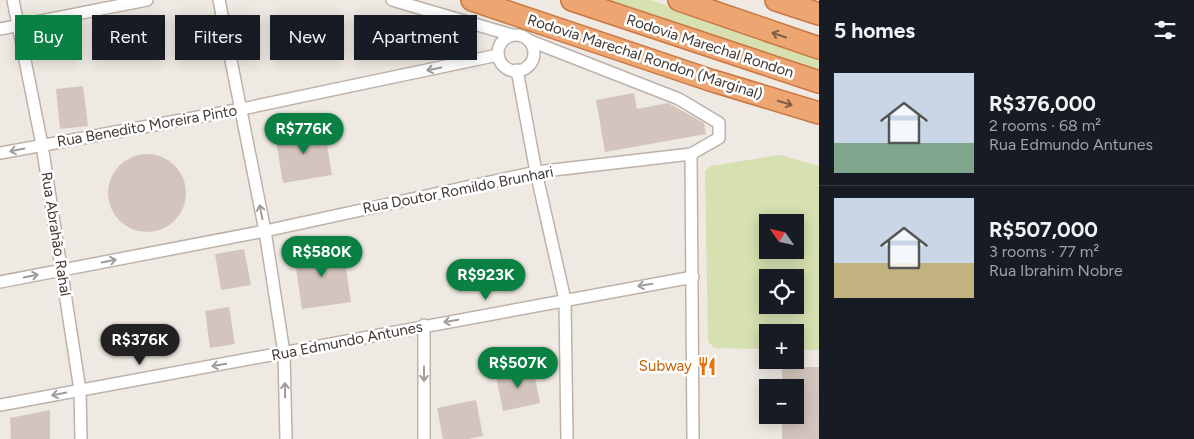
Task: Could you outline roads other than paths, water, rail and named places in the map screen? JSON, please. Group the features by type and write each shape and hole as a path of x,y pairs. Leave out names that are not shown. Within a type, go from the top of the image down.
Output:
{"highway":[{"name":"Rodovia Marechal Rondon (Marginal)","path":"472,0 710,80 819,113"},
{"name":"Rodovia Marechal Rondon","path":"572,0 819,82"},
{"path":"679,0 819,48"},
{"path":"776,0 814,12"}],"street":[{"name":"Rua Abrahão Rahal","path":"13,0 16,15"},
{"path":"73,15 147,0"},
{"path":"219,0 265,231 284,353 286,439"},
{"path":"392,0 480,27 518,35 528,40 533,50 533,56 527,66 517,70 505,67 499,51 480,27"},
{"path":"0,29 15,26"},
{"path":"499,51 502,41 512,35"},
{"name":"Rua Doutor Romildo Brunhari","path":"0,282 265,231 536,172 691,154 720,138 719,123 679,99 552,51 528,40"},
{"name":"Rua Benedito Moreira Pinto","path":"0,153 242,109 499,51"},
{"path":"533,56 552,51"},
{"name":"Rua Abrahão Rahal","path":"25,60 42,146 80,390 81,439"},
{"path":"517,70 536,172 565,300 567,439"},
{"path":"691,154 693,439"},
{"name":"Rua Edmundo Antunes","path":"0,405 284,353 424,325 693,277"},
{"path":"424,325 424,439"}],"place":[{"name":"Subway","path":"707,366"}]}
